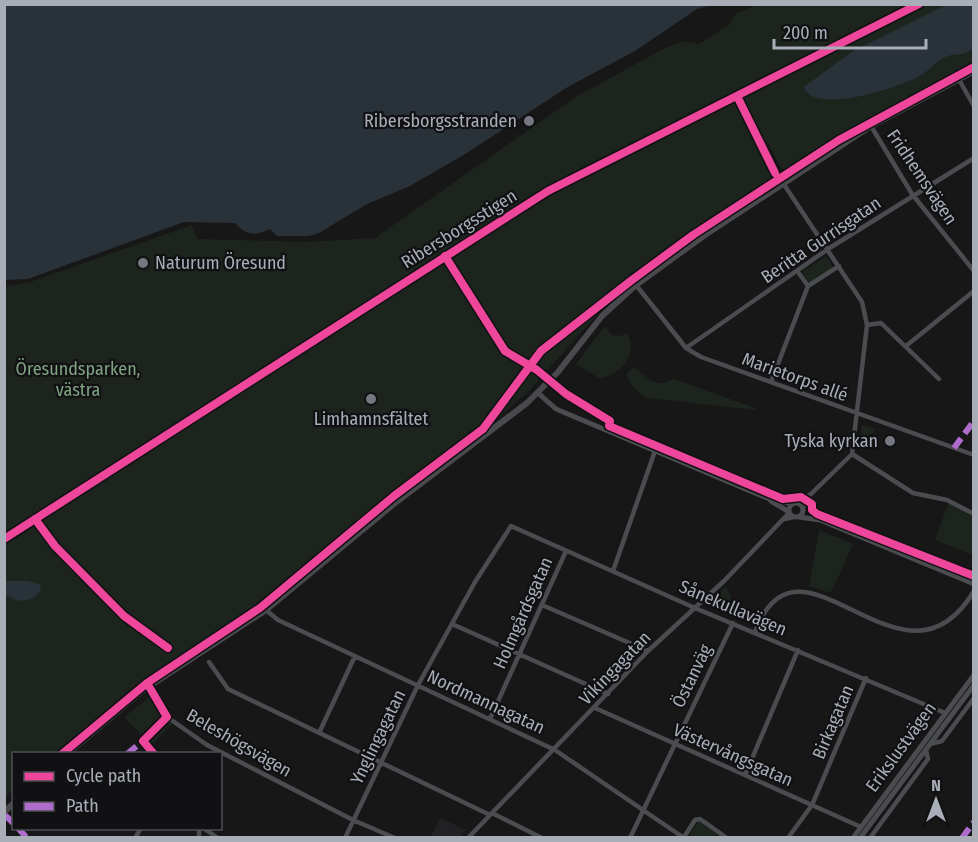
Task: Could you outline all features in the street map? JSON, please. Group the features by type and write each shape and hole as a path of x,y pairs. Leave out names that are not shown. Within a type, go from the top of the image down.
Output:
{"main road":[{"path":"68,752 149,686 266,610 394,503 538,393 558,372 602,316 636,285 783,183 871,126 974,71"}],"street":[{"path":"958,78 974,106"},
{"name":"Fridhemsvägen","path":"871,126 912,194 974,271"},
{"name":"Beritta Gurrisgatan","path":"686,348 828,249 912,194 974,158"},
{"path":"783,183 862,302 867,325 852,454 811,494 794,503"},
{"path":"771,382 808,286 839,266"},
{"path":"798,272 808,286"},
{"name":"Marietorps allé","path":"636,285 686,348 701,357 974,454"},
{"path":"906,346 974,291"},
{"path":"867,325 881,323 939,379"},
{"path":"538,393 556,409 767,498 793,515 820,520"},
{"path":"613,571 656,451"},
{"path":"852,454 913,494 947,500 974,514"},
{"path":"793,515 803,509 811,494"},
{"path":"767,498 794,503 820,520 974,584"},
{"path":"793,515 794,503"},
{"name":"Vikingagatan","path":"468,837 555,750 648,651 695,608 784,519 793,515"},
{"name":"Sånekullavägen","path":"511,526 695,608 945,712"},
{"name":"Ynglingagatan","path":"345,837 418,685 511,526"},
{"name":"Holmgårdsgatan","path":"490,719 566,551"},
{"path":"755,632 765,612 774,603 801,591 832,599 882,626 905,631 925,629 948,620 959,612 974,591"},
{"path":"542,605 648,651"},
{"name":"Nordmannagatan","path":"266,610 278,620 555,750 684,837"},
{"name":"Östanväg","path":"630,837 733,623"},
{"path":"452,624 608,694"},
{"path":"745,775 798,650"},
{"path":"319,733 355,656"},
{"path":"209,662 228,689 380,763 542,837"},
{"path":"214,669 219,665"},
{"name":"Erikslustvägen","path":"853,837 974,675"},
{"name":"Birkagatan","path":"788,837 812,805 866,678"},
{"name":"Erikslustvägen","path":"860,837 974,685"},
{"name":"Beleshögsvägen","path":"149,686 167,717 221,752"},
{"name":"Erikslustvägen","path":"930,744 942,741 974,698"},
{"name":"Västervångsgatan","path":"595,708 861,827"},
{"path":"153,752 143,741 167,717"},
{"name":"Erikslustvägen","path":"870,837 928,759 926,750"},
{"name":"Beleshögsvägen","path":"222,753 353,820 395,837"},
{"path":"684,837 695,820 700,819 727,837"}],"shaded area":[{"path":"5,4 712,5 697,9 635,51 566,88 467,153 410,186 367,204 319,233 308,236 277,236 270,229 251,234 235,223 184,222 28,279 5,280"},
{"path":"948,4 973,5 973,49 943,58 911,80 878,92 840,99 824,99 811,95 804,87 853,51"},
{"path":"4,581 28,581 39,584 41,590 29,600 14,599 5,594"},
{"path":"440,818 466,830 459,837 431,837"}],"green space":[{"name":"Öresundsparken, västra","path":"758,5 973,5 973,64 863,122 791,167 782,169 766,140 778,171 763,186 622,286 531,389 483,431 253,611 167,665 56,752 12,752 12,790 5,798 5,287 30,282 192,225 197,239 307,242 375,238 577,96 667,47 684,41 699,44 729,25 736,13"},
{"path":"826,256 833,267 809,283 802,272"},
{"path":"605,326 612,335 621,336 626,333 631,347 630,355 621,368 607,377 599,378 576,364"},
{"path":"633,367 655,382 667,382 674,379 755,408 755,410 646,398 635,389 626,375"},
{"path":"862,425 876,429 859,448"},
{"path":"949,502 974,517 973,555 935,540"},
{"path":"819,530 853,544 831,593 809,586"},
{"path":"726,586 731,597 730,614 708,605"},
{"path":"151,696 164,717 143,737 124,717"},
{"path":"166,719 172,724 153,744 148,739"},
{"path":"698,821 700,822 723,837 689,836"}],"marked path":[{"path":"954,448 974,421"},
{"path":"129,752 143,741"},
{"path":"5,815 12,822"},
{"path":"962,838 974,822"},
{"path":"20,830 27,838"}],"cycle path":[{"name":"Ribersborgsstigen","path":"4,539 548,191 919,4"},
{"path":"64,752 147,683 260,608 394,496 483,429 541,351 632,280 693,235 839,140 974,67"},
{"path":"737,96 775,173"},
{"name":"Ribersborgsstigen","path":"445,256 505,351 537,370 566,394 610,421 609,426 783,499 801,497 812,504 812,510 817,514 974,576"},
{"path":"35,519 55,546 124,616 168,648"},
{"path":"147,683 167,717 143,741 152,752"}],"place":[{"name":"Ribersborgsstranden","path":"529,121"},
{"name":"Naturum Öresund","path":"143,263"},
{"name":"Limhamnsfältet","path":"371,399"},
{"name":"Tyska kyrkan","path":"890,441"}]}
